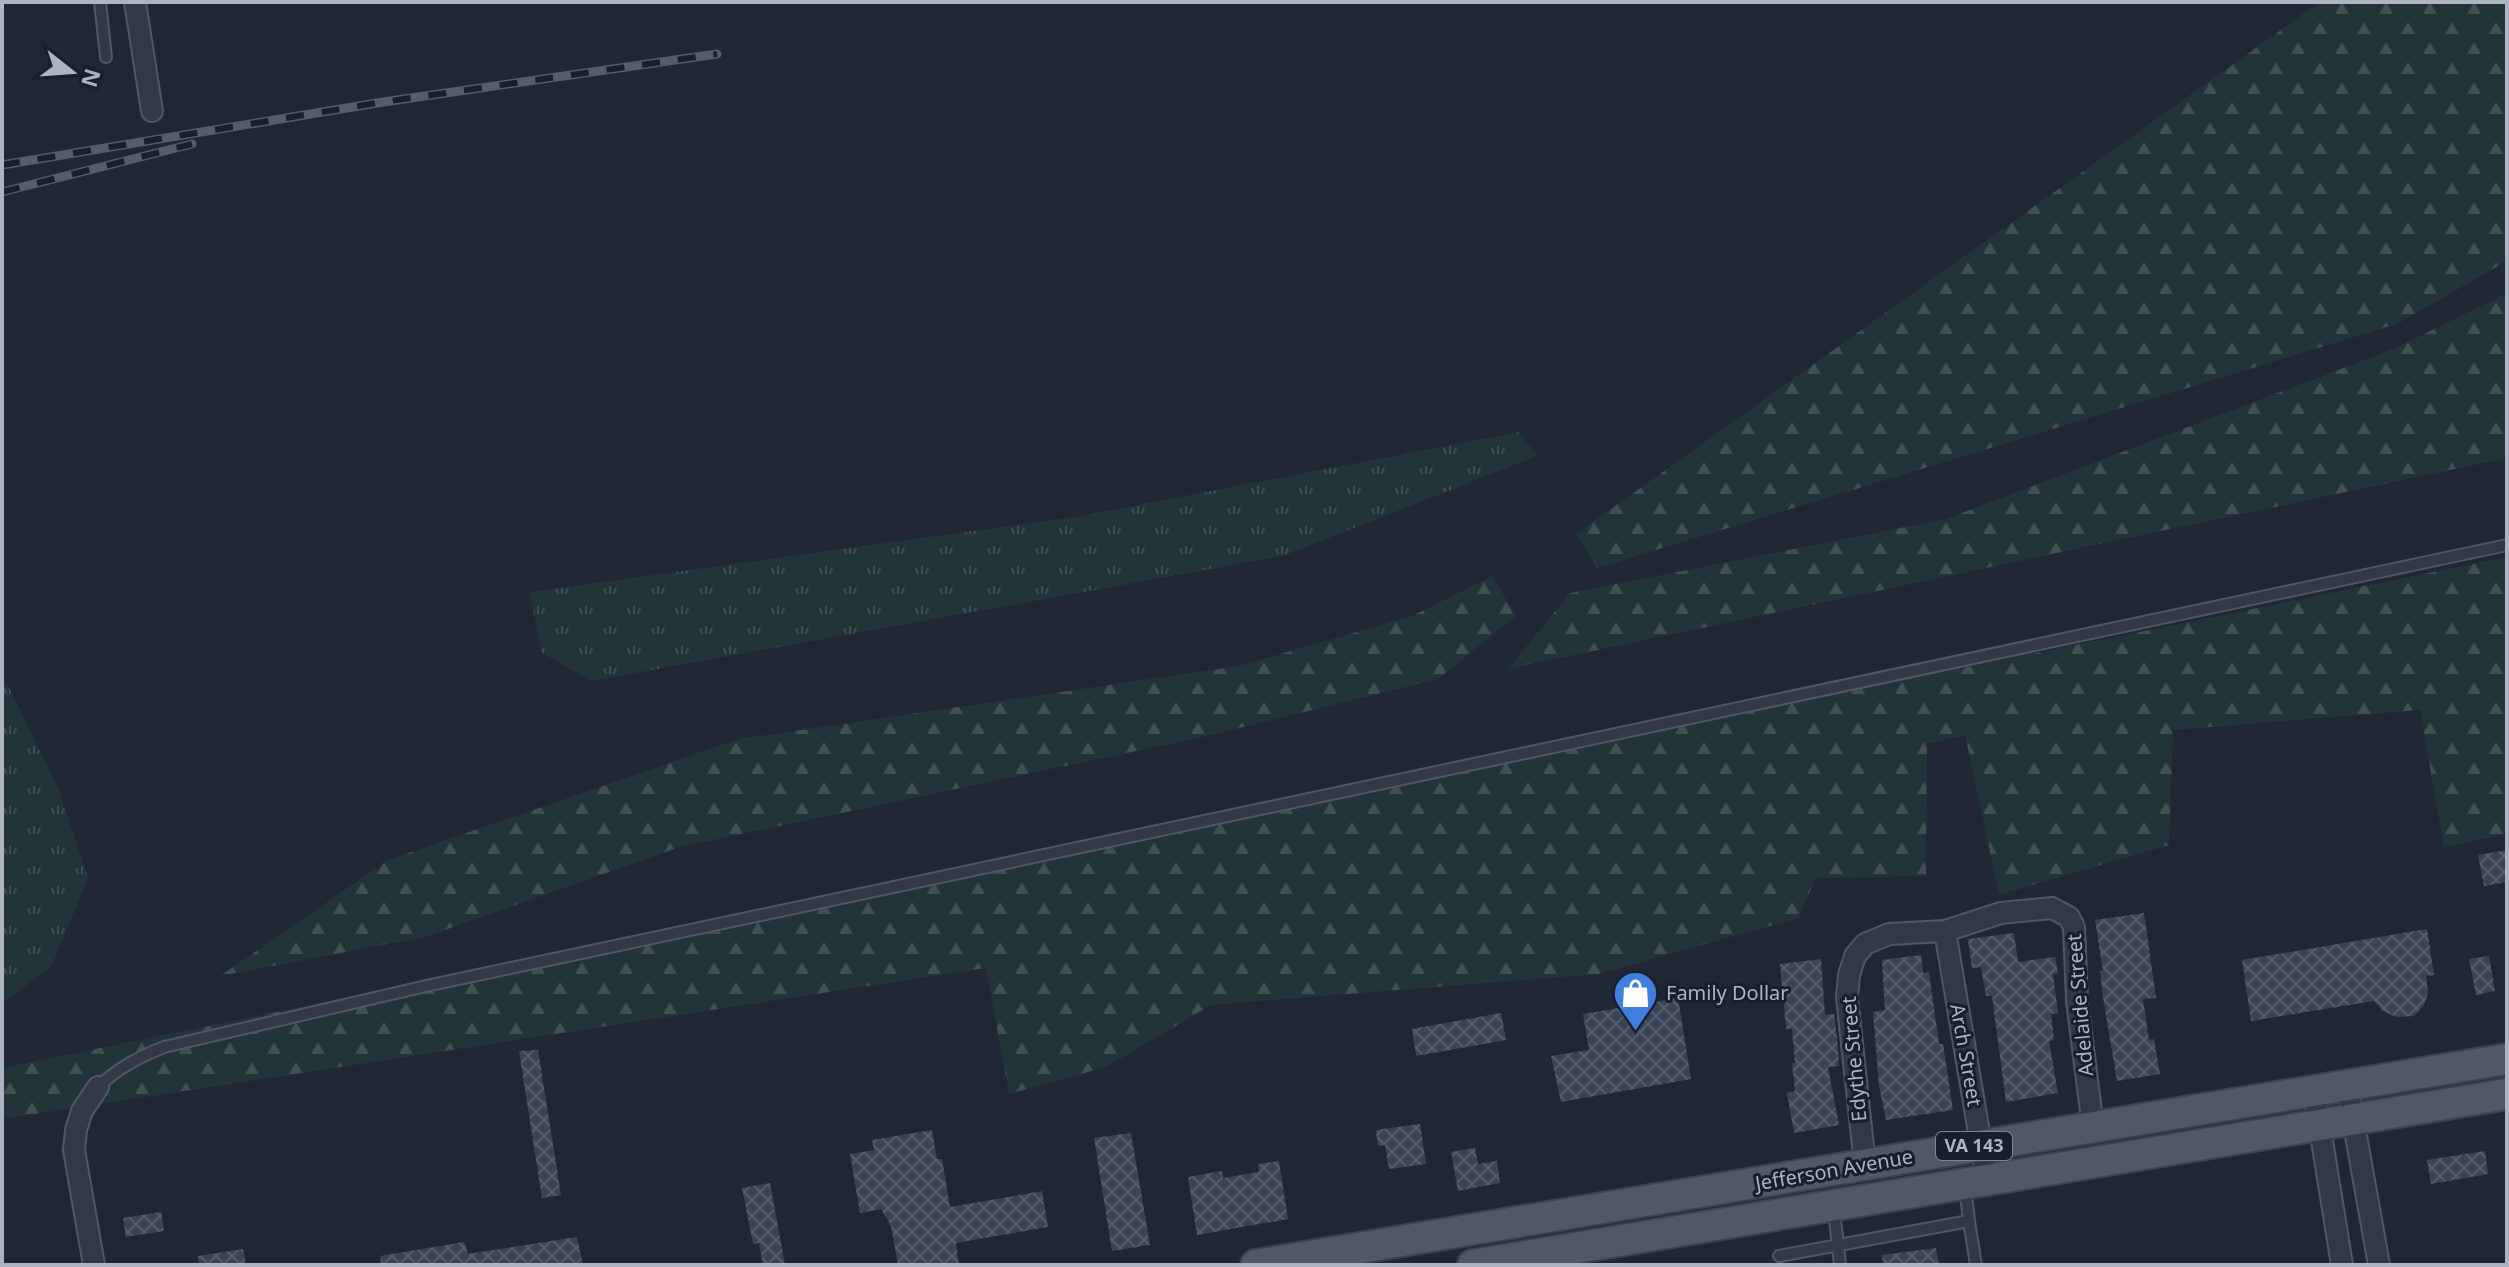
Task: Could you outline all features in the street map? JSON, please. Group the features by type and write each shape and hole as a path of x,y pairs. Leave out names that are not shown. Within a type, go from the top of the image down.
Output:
{"main road":[{"name":"Jefferson Avenue","path":"1473,1265 1727,1206 1865,1165 2507,1059"},
{"name":"Jefferson Avenue","path":"1256,1265 1324,1260 1727,1206 1833,1204 2507,1094"}],"street":[{"path":"135,2 152,111"},
{"name":"Adelaide Street","path":"1945,931 2001,913 2052,908 2069,917 2074,927 2077,1001 2093,1127"},
{"name":"Arch Street","path":"1945,931 1982,1145 1976,1181"},
{"name":"Edythe Street","path":"1865,1165 1847,997 1855,956 1865,944 1889,934 1945,931"},
{"path":"2347,1085 2379,1265"},
{"path":"94,1265 74,1150 82,1111 98,1087"},
{"path":"2314,1091 2342,1265"}],"lane":[{"path":"100,2 106,57"},
{"path":"98,1087 110,1075 136,1059 164,1047 426,986 2507,545"},
{"path":"1976,1181 1969,1221 1976,1265"},
{"path":"1833,1204 1840,1265"},
{"path":"1779,1256 1969,1221"}],"green space":[{"path":"2320,2 2507,2 2507,261 2397,324 1597,568 1576,534"},
{"path":"2507,293 2507,458 1508,669 1570,593 1946,519 2396,348"},
{"path":"1519,432 1537,456 1283,556 591,681 541,652 530,592 1075,517"},
{"path":"2507,557 2507,834 2444,847 2420,710 2173,730 2169,845 1999,895 1965,735 1927,744 1926,876 1815,878 1799,918 1598,974 1211,1005 1106,1067 1009,1094 986,968 2,1119 2,1068"},
{"path":"1492,576 1516,616 1438,679 1203,737 680,847 425,937 220,976 388,860 739,739 1239,666 1412,616"},
{"path":"2,679 5,679 58,788 88,878 52,965 2,1004"}],"building":[{"path":"2507,850 2507,882 2484,886 2478,855"},
{"path":"2144,913 2156,998 2143,999 2149,1040 2154,1039 2160,1074 2117,1081 2103,997 2100,971 2103,971 2095,920"},
{"path":"2427,929 2434,975 2426,976 2428,993 2424,1005 2414,1016 2396,1017 2383,1011 2374,1001 2251,1021 2242,960"},
{"path":"2014,933 2018,962 2055,957 2058,973 2053,974 2058,1013 2051,1014 2054,1040 2049,1041 2058,1093 2006,1102 1992,996 1986,996 1981,967 1972,968 1968,939"},
{"path":"1921,955 1923,973 1929,972 1939,1044 1943,1044 1953,1110 1886,1120 1879,1086 1873,1012 1885,1010 1882,960"},
{"path":"2489,956 2495,991 2476,995 2469,959"},
{"path":"1821,959 1825,1015 1834,1014 1838,1047 1839,1066 1828,1067 1839,1125 1794,1133 1787,1093 1795,1091 1792,1063 1795,1063 1792,1029 1786,1029 1780,964"},
{"name":"Family Dollar","path":"1678,998 1691,1079 1561,1102 1551,1056 1589,1050 1583,1014"},
{"path":"1501,1013 1506,1040 1416,1056 1412,1029"},
{"path":"538,1050 561,1195 542,1198 519,1051"},
{"path":"1420,1124 1426,1164 1389,1169 1385,1145 1378,1146 1376,1130"},
{"path":"932,1130 937,1159 942,1159 950,1207 1042,1191 1048,1227 956,1243 959,1265 898,1265 891,1226 881,1209 860,1213 850,1154 874,1150 872,1140"},
{"path":"1131,1133 1150,1245 1112,1251 1094,1138"},
{"path":"1475,1148 1478,1164 1497,1161 1500,1183 1458,1191 1451,1152"},
{"path":"2485,1151 2488,1174 2431,1184 2427,1160"},
{"path":"1279,1161 1288,1219 1197,1235 1188,1177 1222,1171 1223,1178 1259,1172 1258,1164"},
{"path":"770,1183 785,1265 763,1265 759,1243 753,1244 742,1188"},
{"path":"161,1212 164,1231 126,1237 123,1218"},
{"path":"577,1237 583,1265 381,1265 380,1256 464,1242 468,1254"},
{"path":"1936,1248 1939,1265 1883,1265 1882,1255"},
{"path":"243,1249 246,1265 199,1265 198,1256"}],"railway":[{"path":"2,165 383,102 717,54"},
{"path":"2,192 192,144"}],"place":[{"name":"Family Dollar","path":"1635,1032"}]}
